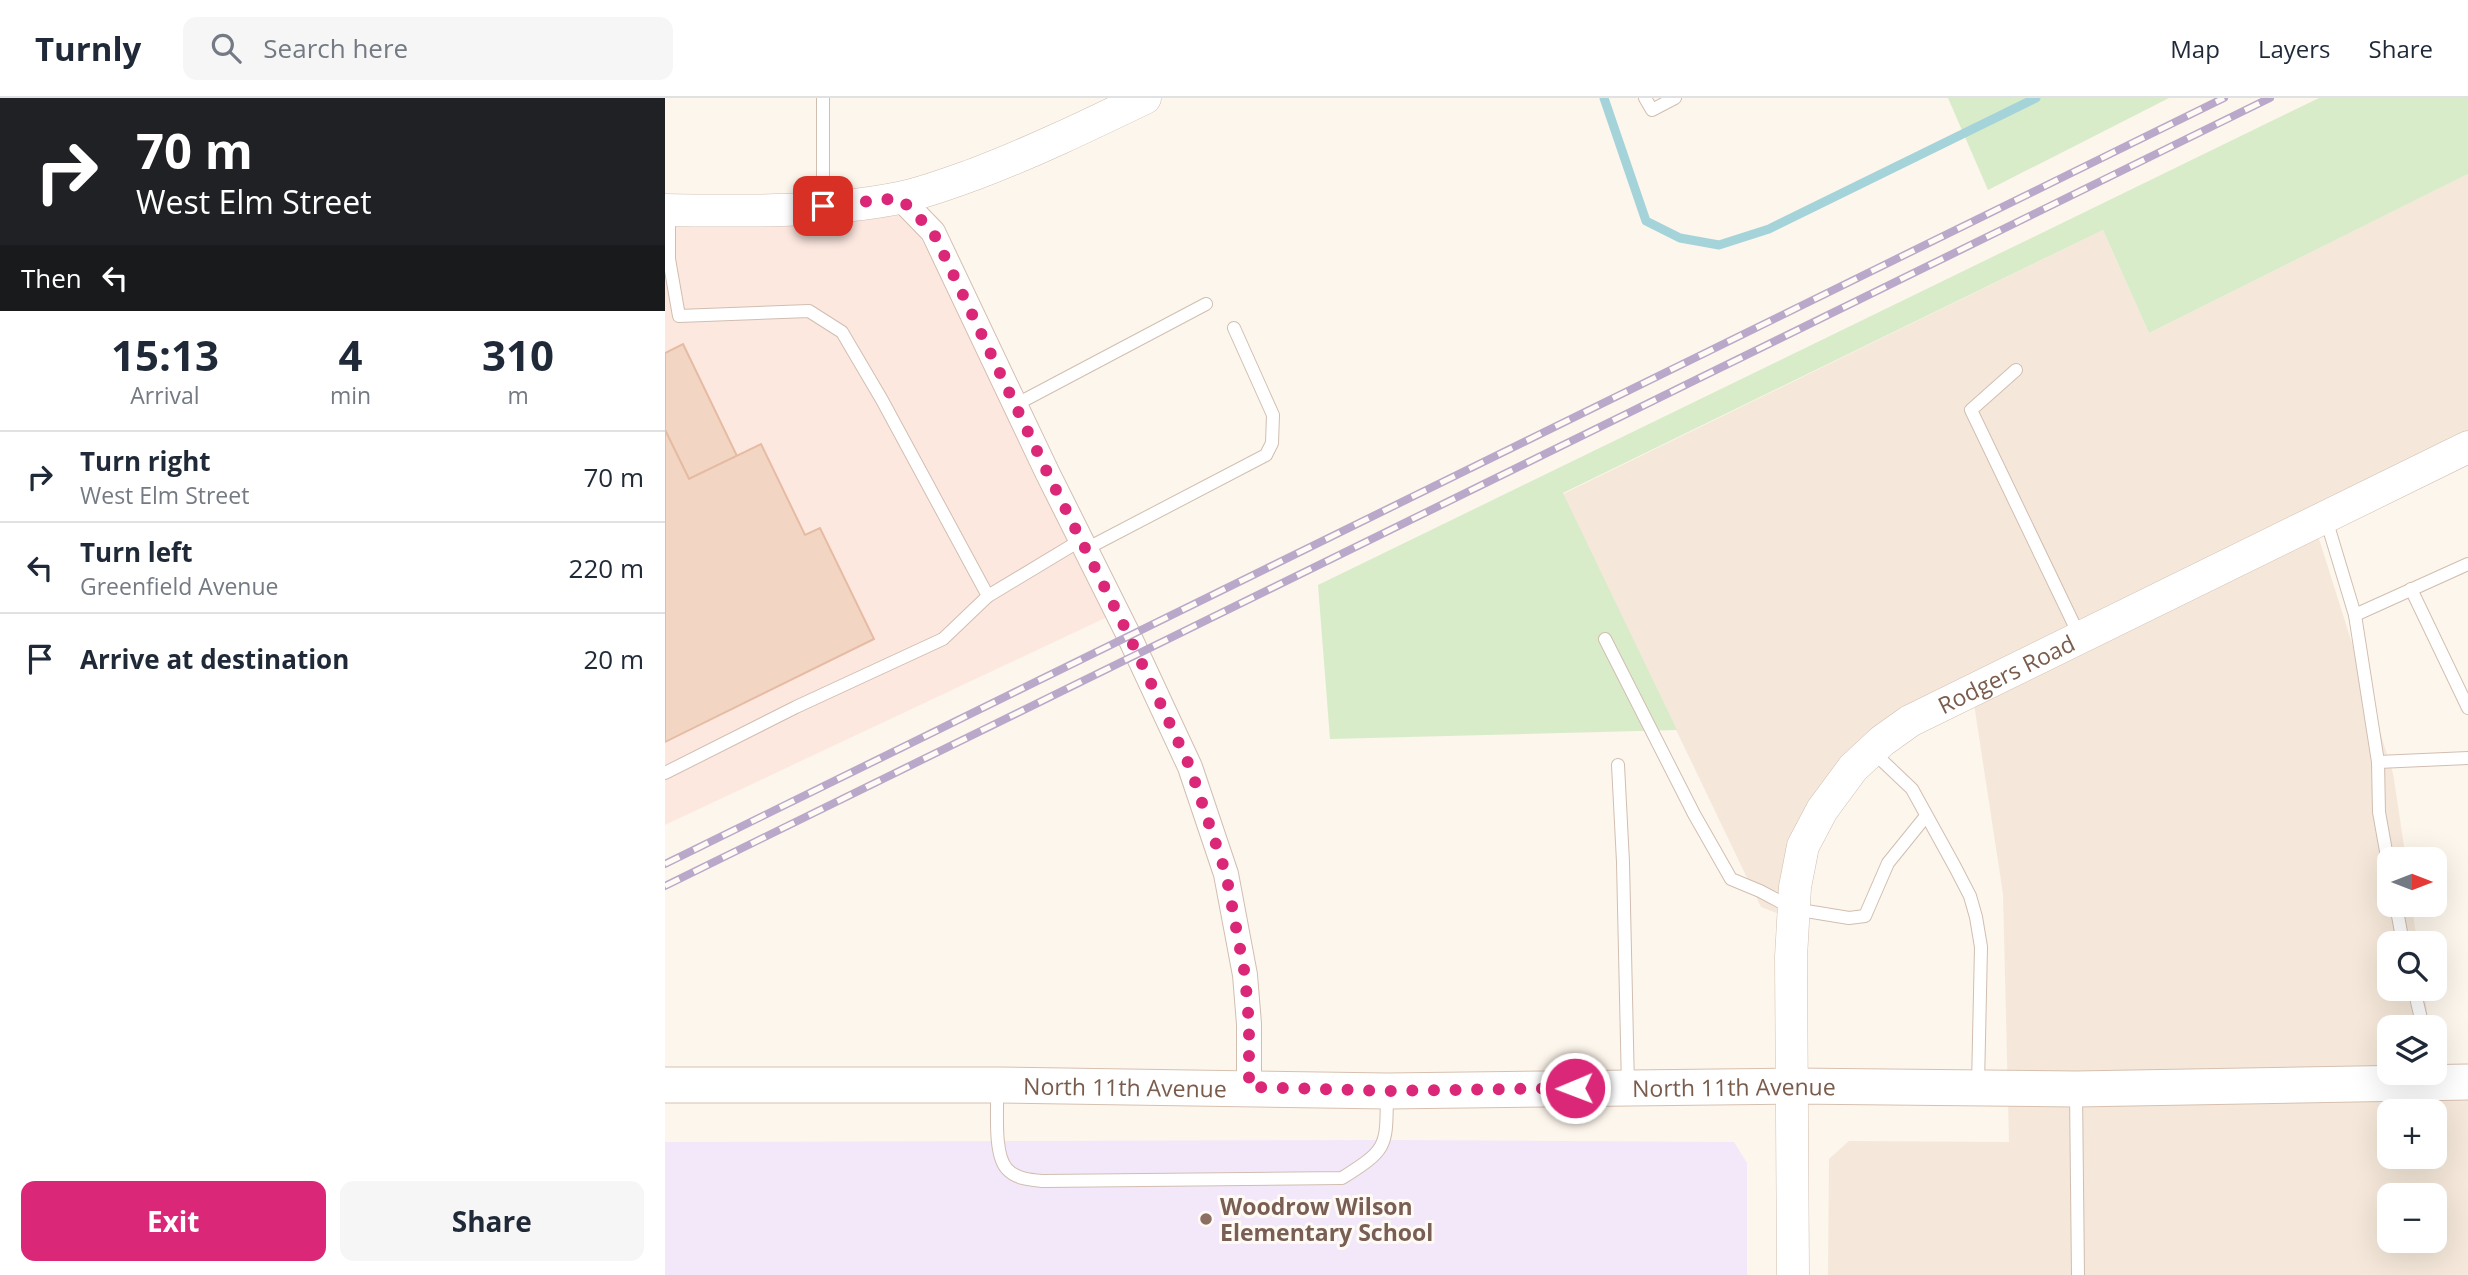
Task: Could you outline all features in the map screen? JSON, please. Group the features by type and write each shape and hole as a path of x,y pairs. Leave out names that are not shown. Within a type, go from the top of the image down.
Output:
{"main road":[{"name":"North 11th Avenue","path":"665,1085 1249,1087 1387,1091 1793,1086 2076,1088 2377,1081"}],"street":[{"path":"667,210 823,206 900,198 1017,158 1145,98"},
{"path":"900,198 933,232 1190,767 1226,874 1245,975 1249,1024 1249,1087"},
{"name":"Rodgers Road","path":"1793,1275 1791,957 1794,909 1803,846 1822,810 1853,768 1910,721 2468,447"}],"lane":[{"path":"823,98 823,206"},
{"path":"1645,98 1652,110 1675,98"},
{"path":"667,210 667,259 679,316 809,311 842,332 988,596"},
{"path":"1015,405 1206,304"},
{"path":"665,773 796,707 943,639 988,596 1266,455 1272,443 1273,415 1234,328"},
{"path":"2016,370 1971,410 2080,637"},
{"path":"2325,517 2355,615 2378,762 2379,812 2385,847"},
{"path":"2355,615 2468,564"},
{"path":"2411,590 2468,708"},
{"path":"1605,639 1694,814 1731,879 1794,909 1849,918 1865,916 1888,863 1926,816"},
{"path":"1872,750 1912,789 1970,896 1981,947 1978,1088"},
{"path":"2378,762 2468,758"},
{"path":"1618,765 1628,1087"},
{"path":"997,1085 998,1147 1006,1169 1023,1179 1043,1181 1342,1178 1369,1160 1385,1141 1387,1091"},
{"path":"2076,1088 2078,1275"}],"shaded area":[{"path":"2468,174 2468,447 2314,523 2393,773 2404,847 2377,847 2377,917 2414,917 2415,931 2377,931 2377,1001 2426,1001 2427,1015 2377,1015 2377,1085 2447,1085 2447,1083 2468,1082 2468,1275 1828,1275 1829,1159 1849,1141 2009,1142 2003,894 1972,691 1910,721 1822,810 1793,919 1761,907 1563,494 2103,230 2149,333"},
{"path":"900,198 1118,612 665,825 665,210"},
{"name":"Woodrow Wilson Elementary School","path":"665,1142 1734,1142 1747,1163 1747,1275 665,1275"}],"green space":[{"path":"1948,98 2169,98 1988,190"},
{"path":"2319,98 2468,98 2468,174 2149,333 2103,230 1563,493 1677,730 1330,739 1318,585"}],"building":[{"path":"683,344 737,456 689,479 665,430 665,353"},
{"path":"665,430 689,479 761,444 805,535 820,528 874,639 665,742"}],"waterway":[{"path":"1604,98 1646,221 1680,238 1719,245 1769,229 2036,98"}],"railway":[{"path":"665,864 2224,98"},
{"path":"665,886 2270,98"}],"place":[{"name":"Woodrow Wilson Elementary School","path":"1206,1219"}],"route":[{"path":"823,206 900,198 933,232 1047,472 1129,636 1190,767 1226,874 1245,975 1249,1024 1249,1087 1387,1091 1575,1088"}]}
